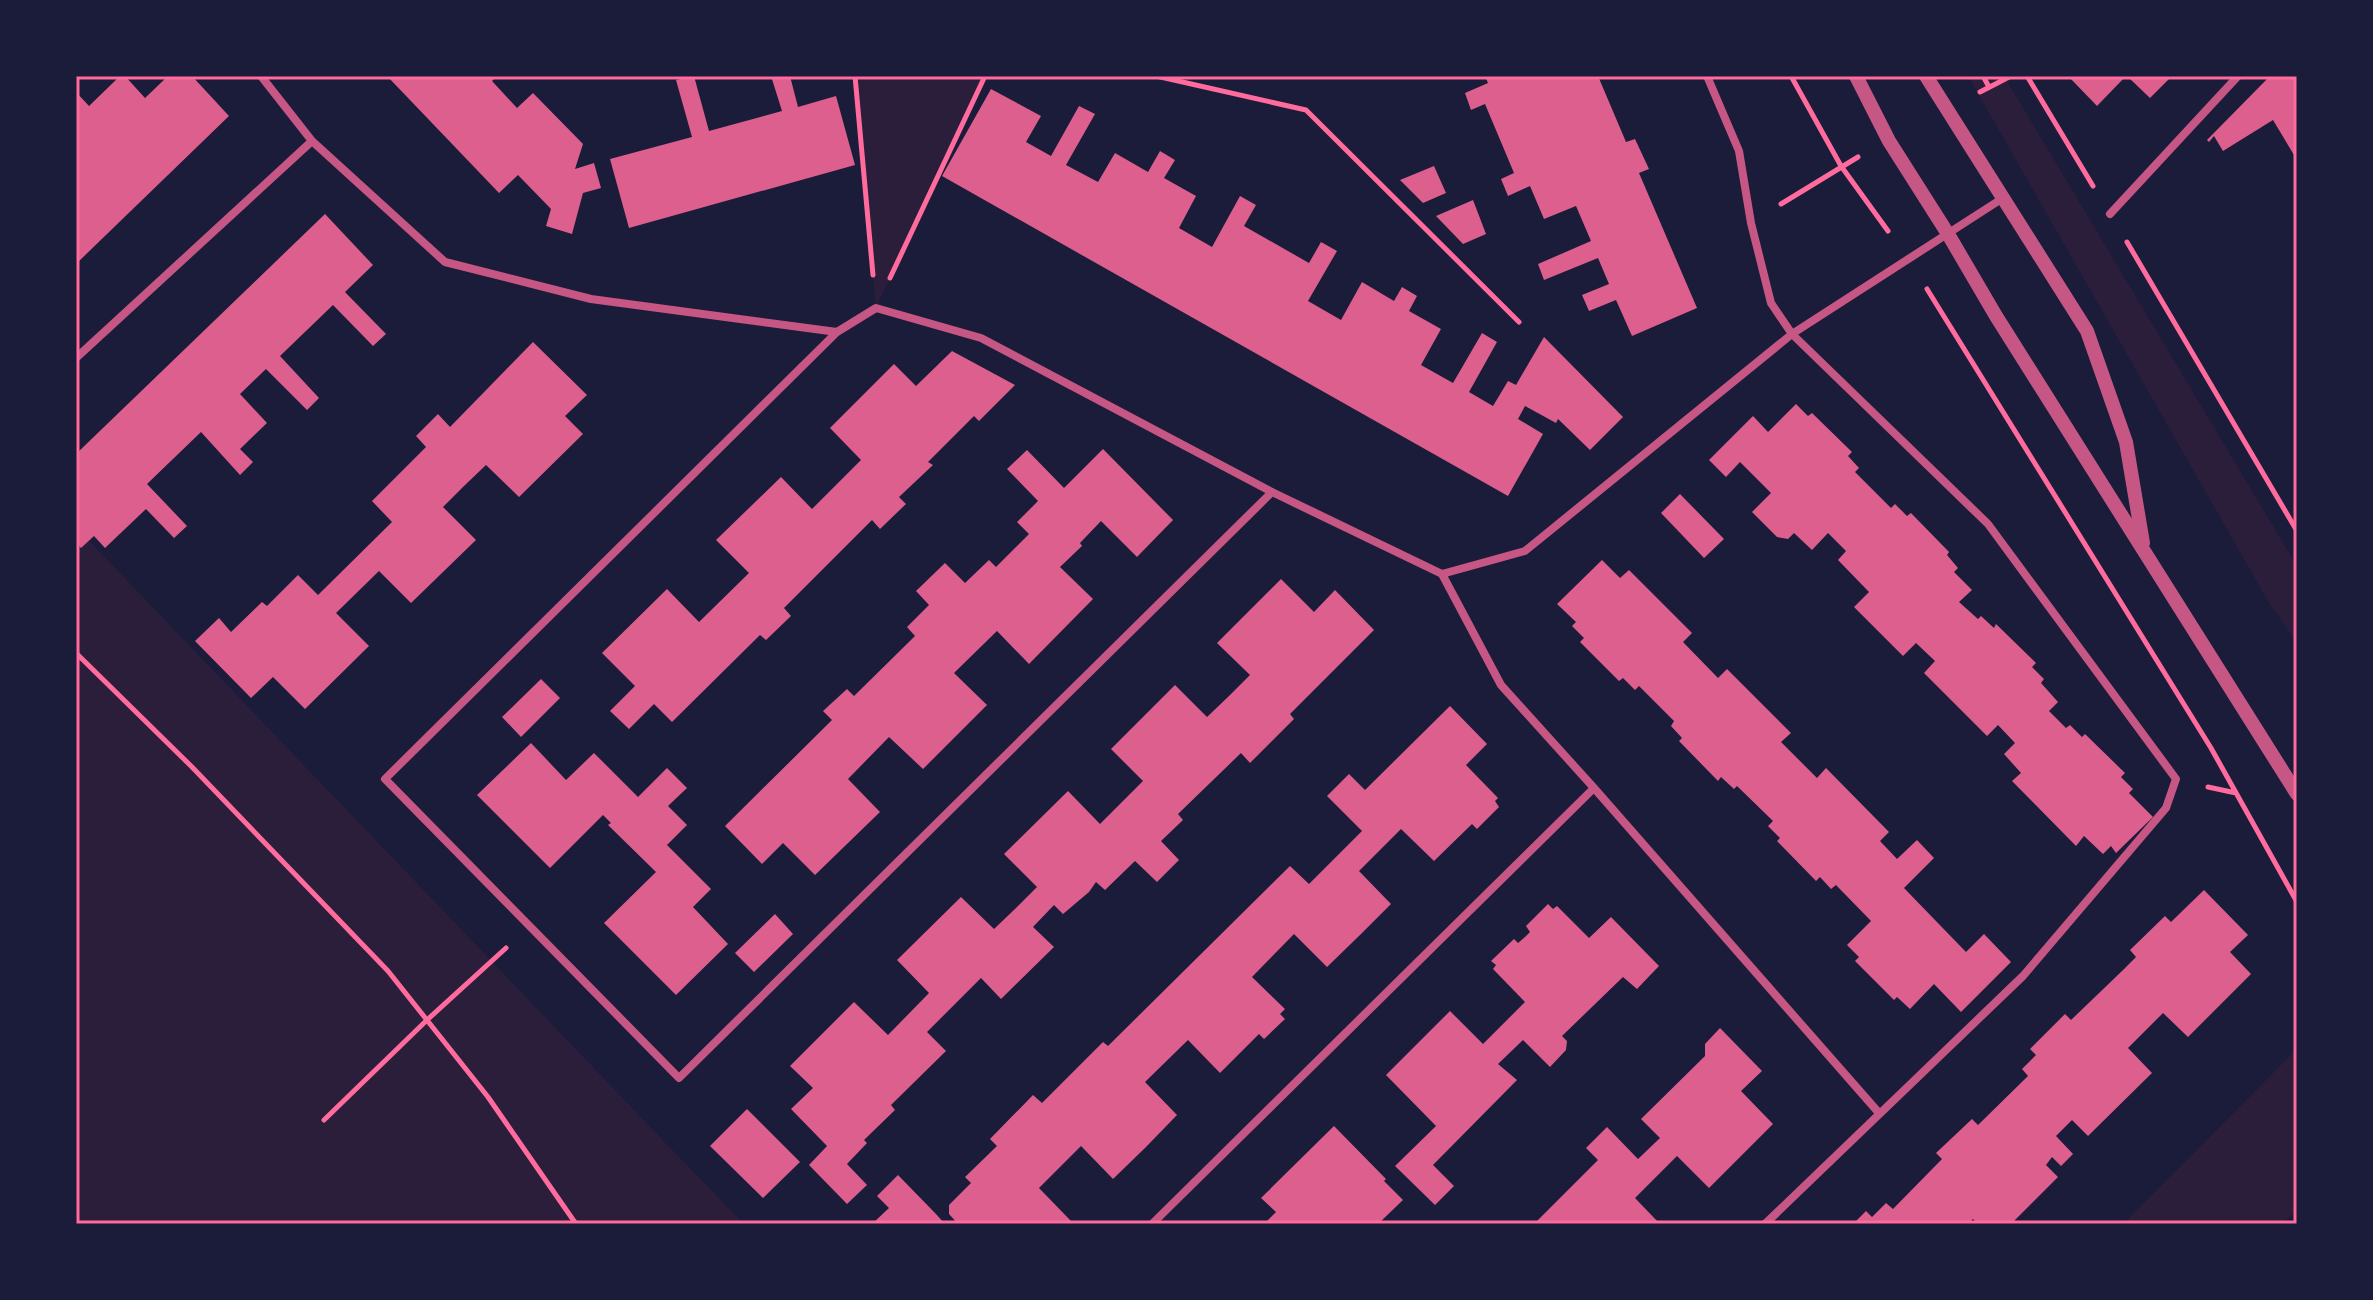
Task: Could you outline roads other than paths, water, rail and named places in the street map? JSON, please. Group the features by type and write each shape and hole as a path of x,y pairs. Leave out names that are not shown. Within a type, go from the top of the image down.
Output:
{"street":[{"path":"261,76 312,141 445,262 591,299 837,332"},
{"path":"1707,76 1739,151 1751,223 1771,303 1792,334 1988,524 2176,779 2166,808 2023,976 1765,1224"},
{"path":"1856,76 1889,141 1996,316 2297,794"},
{"path":"1926,76 2087,331 2126,442 2144,551"},
{"path":"2110,214 2238,76"},
{"path":"76,358 312,141"},
{"path":"1442,574 1525,551 1792,334 2004,197"},
{"path":"1272,492 679,1078 385,779 837,332 876,308 981,338 1272,492 1442,574 1501,685 1879,1113"},
{"path":"1152,1224 1594,788"}]}
